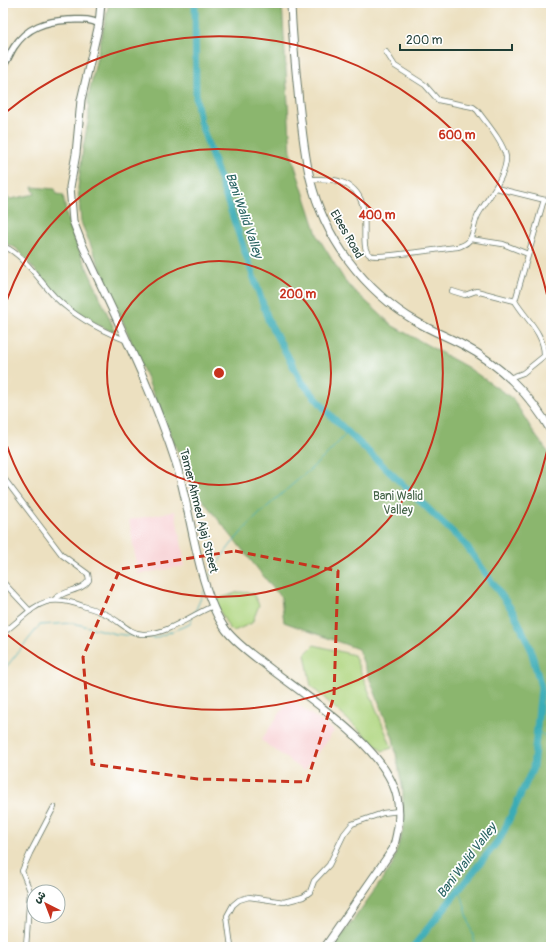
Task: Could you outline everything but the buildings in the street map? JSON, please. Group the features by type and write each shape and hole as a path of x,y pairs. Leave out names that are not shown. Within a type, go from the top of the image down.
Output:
{"main road":[{"name":"Tamer Ahmed Ajaj Street","path":"101,3 99,24 81,100 76,154 70,187 74,221 82,244 166,433 177,466 200,563 213,606 225,629 239,644 327,713 367,747 389,776 396,795 399,811 398,832 393,849 325,947"},
{"name":"Elees Road","path":"291,3 295,65 310,179 328,226 343,253 366,280 404,314 435,332 463,345 509,378 524,394 551,431"}],"street":[{"path":"3,66 19,40 36,26 54,21 76,20 92,20 99,24"},
{"path":"310,179 342,182 358,195 365,210 365,249 369,255 391,255 458,246 466,244 470,239 478,215 496,188 506,160 501,145 477,110 473,107 438,100 425,85 395,66 386,52"},
{"path":"496,188 545,200 551,199"},
{"path":"515,301 545,200"},
{"path":"470,239 503,244 528,254"},
{"path":"3,246 15,252 56,298 67,307 100,330 125,340"},
{"path":"452,291 465,295 476,291 515,301 530,320 542,343 544,356 523,373 509,378"},
{"path":"3,477 62,555 88,574 89,580 84,586 63,593 56,599"},
{"path":"3,582 30,611"},
{"path":"3,633 30,611 47,601 56,599 106,614 131,631 142,634 169,629 194,614 213,606"},
{"path":"26,947 30,891 22,871 54,807"},
{"path":"231,947 227,916 233,905 239,900 248,897 284,902 303,898 310,892 314,881 329,865 344,834 352,824 382,813 399,811"}],"highlighted area":[{"path":"235,551 338,571 334,696 307,782 198,779 92,764 83,657 120,569"}],"shaded area":[{"path":"175,511 183,552 184,566 138,574 129,520"},
{"path":"290,699 334,731 304,771 261,740"}],"green space":[{"name":"Bani Walid Valley","path":"109,3 282,3 291,154 318,237 347,284 393,326 467,367 513,399 536,436 551,456 551,947 334,947 392,866 403,830 403,791 393,738 358,649 284,622 281,598 193,488 81,222 78,188 89,117 88,98"},
{"path":"32,187 55,189 57,194 63,195 67,217 79,250 115,331 108,330 93,322 61,300 16,248 3,242 3,196 11,199 35,194"},
{"path":"239,592 253,593 259,605 252,623 234,631 229,628 214,600"},
{"path":"314,645 354,655 392,748 382,751 311,686 305,654"}],"waterway":[{"name":"Bani Walid Valley","path":"195,3 196,98 200,121 269,322 302,382 332,417 465,544 514,613 530,647 541,687 533,768 501,837 413,947"},
{"path":"537,3 551,8"},
{"path":"208,581 218,563 244,530 274,500 325,456 348,432"},
{"path":"194,614 204,591"},
{"path":"3,671 40,625 73,623 116,634 155,638 190,624 192,618"},
{"path":"538,731 551,741"},
{"path":"460,889 476,947"}]}
